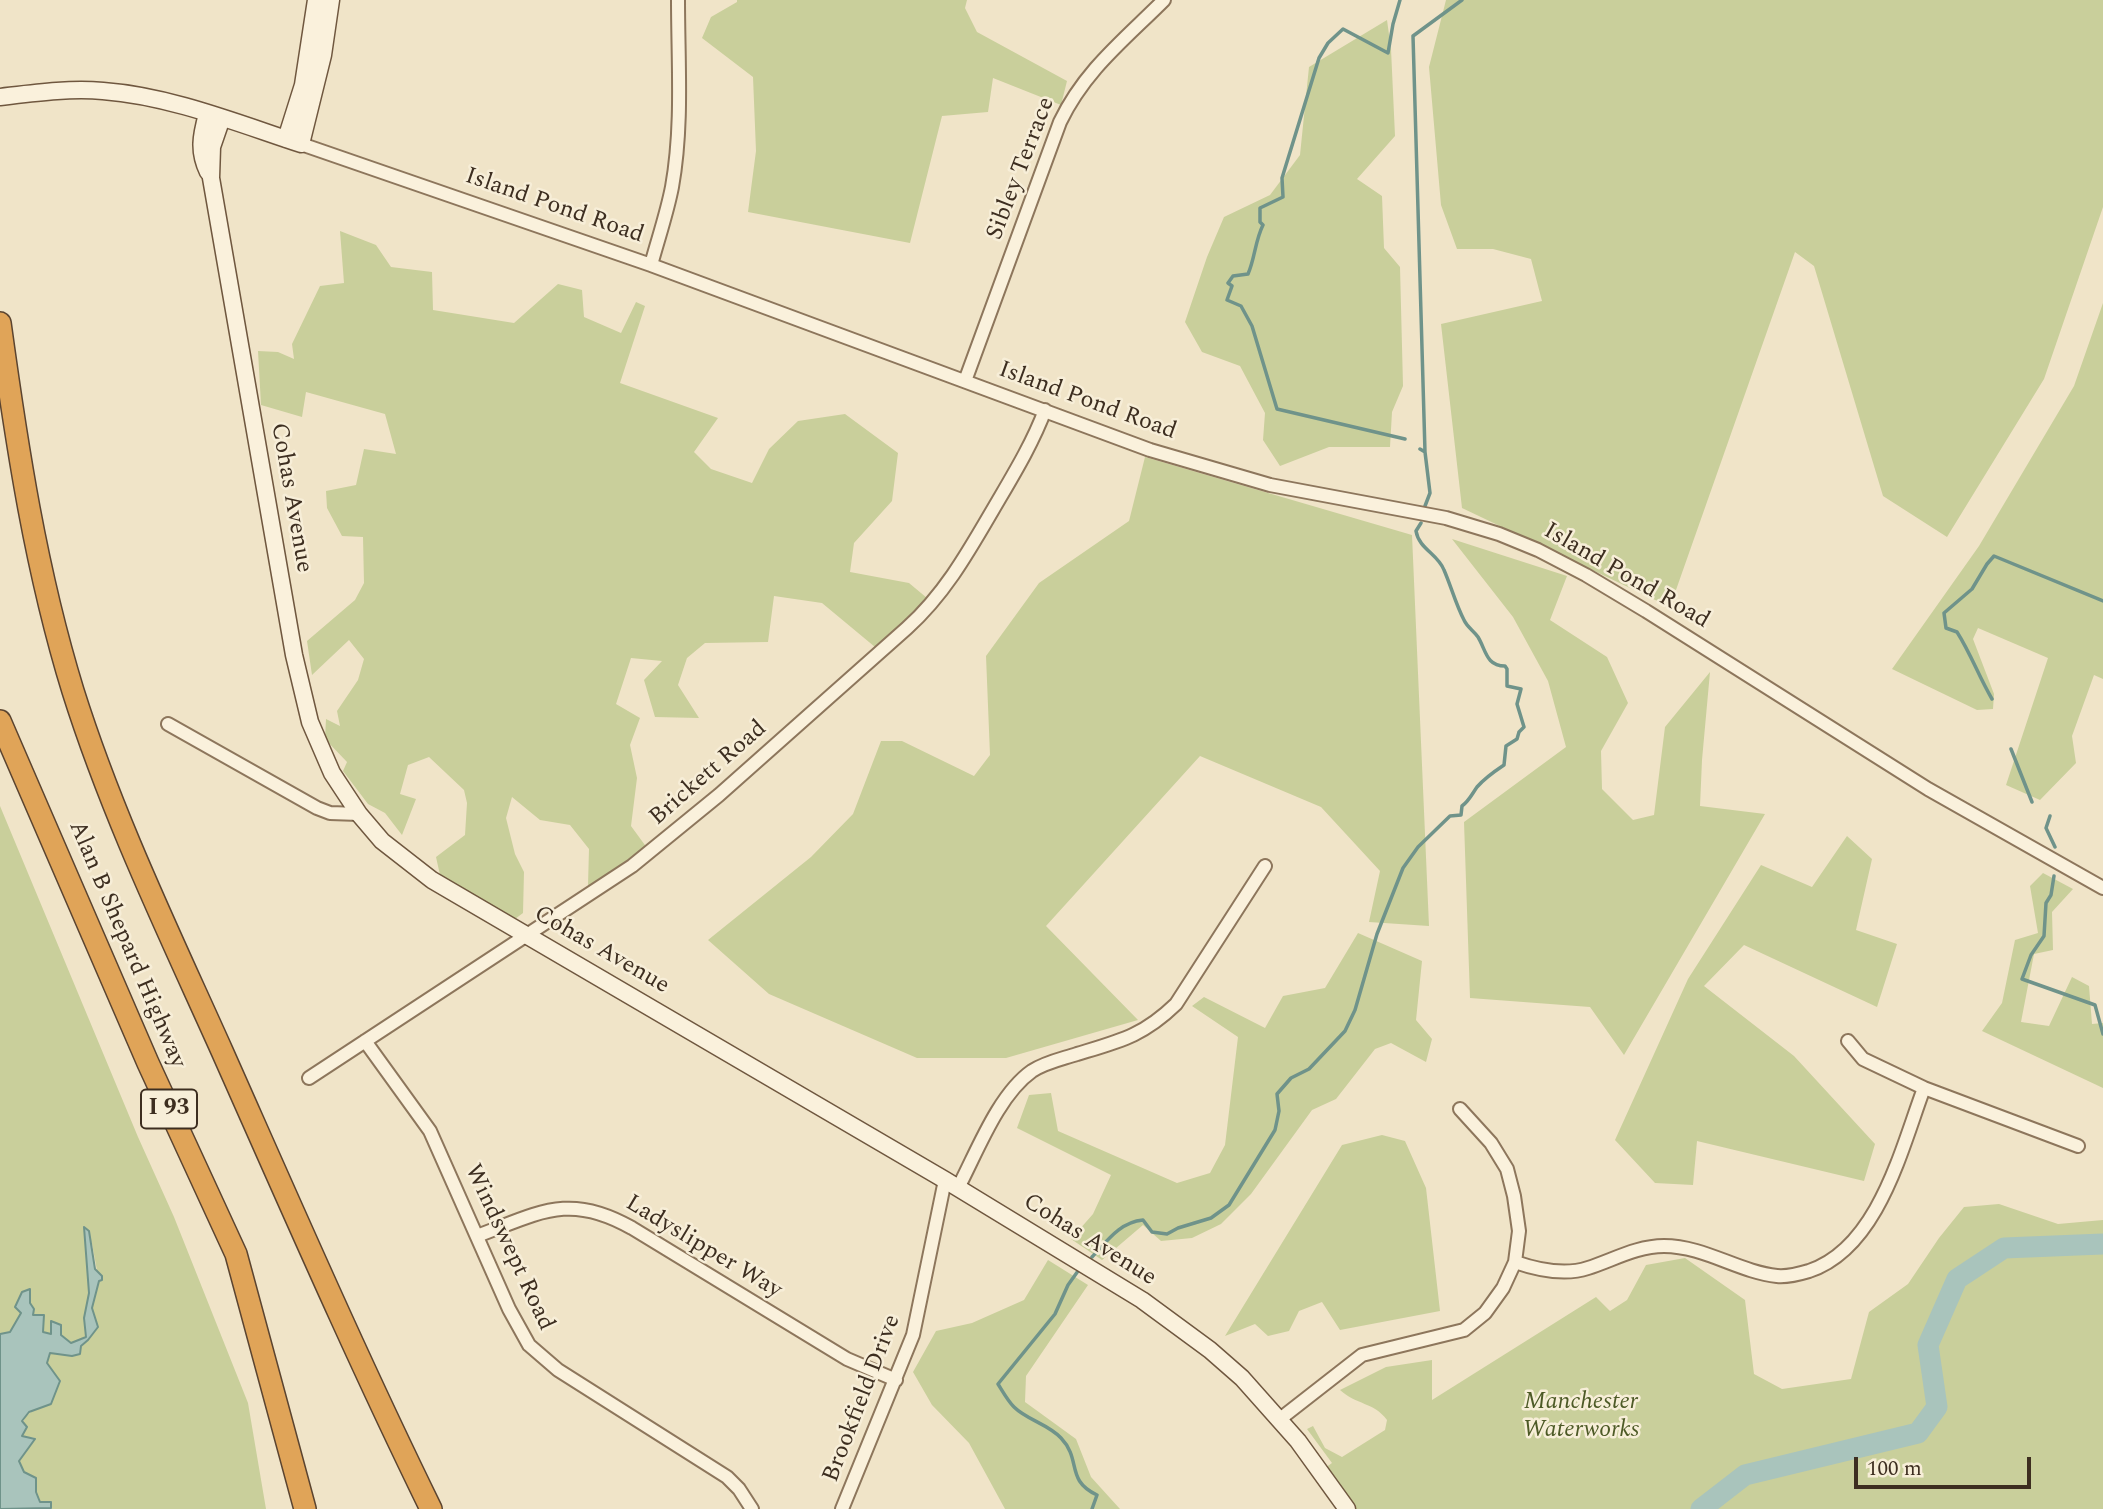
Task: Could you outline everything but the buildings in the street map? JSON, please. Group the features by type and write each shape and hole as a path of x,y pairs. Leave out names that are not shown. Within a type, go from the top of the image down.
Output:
{"highway":[{"path":"0,323 20,463 38,558 54,626 96,759 149,887 266,1151 376,1395 431,1509"},
{"name":"Alan B Shepard Highway","path":"0,721 148,1063 236,1254 305,1509"}],"street":[{"path":"293,141 316,0"},
{"path":"293,141 320,68 331,0"},
{"path":"651,265 671,189 675,162 679,81 678,0"},
{"name":"Sibley Terrace","path":"965,381 1060,122 1072,97 1108,55 1164,0"},
{"name":"Island Pond Road","path":"0,97 102,90 160,100 215,116 651,265 1150,450 1203,467 1297,491 1446,518 1499,534 1538,550 1586,575 1928,789 2103,888"},
{"name":"Cohas Avenue","path":"215,116 211,178 303,695 320,748 359,814 382,841 466,900 952,1184 1077,1259 1177,1324 1242,1378 1280,1419 1323,1474 1346,1509"},
{"name":"Brickett Road","path":"309,1078 598,890 687,823 928,610 968,553 1016,469 1045,410"},
{"path":"168,724 317,808 330,813 359,814"},
{"name":"Brookfield Drive","path":"842,1509 896,1380 917,1320 952,1184 1003,1103 1016,1086 1048,1063 1137,1034 1157,1023 1176,1004 1265,866"},
{"name":"Windswept Road","path":"365,1041 430,1131 518,1327 529,1345 558,1370 727,1477 752,1509"},
{"path":"1848,1041 1863,1059 1924,1088 2078,1146"},
{"path":"1515,1262 1544,1272 1585,1270 1647,1247 1666,1246 1712,1256 1757,1273 1781,1277 1826,1265 1850,1245 1877,1208 1924,1088"},
{"path":"1280,1419 1362,1355 1464,1330 1485,1313 1503,1288 1515,1262 1519,1231 1507,1169 1491,1143 1460,1109"},
{"name":"Ladyslipper Way","path":"477,1236 551,1210 574,1208 599,1211 632,1228 847,1359 896,1380"}],"green space":[{"path":"737,0 967,0 965,8 977,32 1067,81 1061,105 993,78 988,112 942,116 910,243 748,212 756,151 753,77 702,38 711,17"},
{"path":"1446,0 2103,0 2103,207 2044,379 1947,537 1883,496 1814,266 1795,252 1670,607 1462,508 1441,324 1542,301 1531,259 1493,249 1457,249 1441,205 1429,67"},
{"path":"1387,20 1395,136 1357,179 1382,196 1384,248 1400,267 1403,386 1392,412 1390,447 1329,447 1280,466 1263,440 1265,413 1240,366 1202,352 1185,322 1224,217 1270,195 1300,155 1309,67"},
{"path":"340,231 376,245 391,267 432,272 433,310 514,323 558,284 582,290 584,317 621,333 636,302 645,306 620,383 718,418 694,452 711,469 752,483 769,449 798,421 845,414 898,453 892,501 854,543 850,572 909,583 933,603 881,652 822,603 774,596 768,642 705,643 687,658 678,685 699,718 655,717 644,680 662,661 631,658 616,704 640,718 630,745 637,778 631,826 650,852 592,894 588,885 589,849 570,825 540,820 512,797 506,818 515,854 524,872 523,913 515,919 440,875 436,857 465,835 467,803 464,790 429,757 408,765 400,794 416,799 402,835 385,813 368,804 343,771 347,762 325,739 326,719 340,726 337,711 358,680 364,659 349,640 312,675 307,641 355,600 364,583 363,537 342,536 327,508 326,491 356,485 364,449 396,454 385,414 306,392 302,417 261,405 258,351 278,352 294,359 292,344 320,286 344,283"},
{"path":"2103,303 2103,679 2094,675 2072,736 2076,763 2040,800 2006,785 2048,658 1978,628 1973,639 1994,694 1993,709 1977,710 1892,669 1979,546 2074,386"},
{"path":"1145,457 1412,535 1429,926 1369,922 1380,871 1321,807 1200,756 1046,926 1138,1020 1006,1058 917,1058 769,994 708,940 811,857 853,814 881,741 902,741 974,776 990,755 986,656 1039,583 1129,521"},
{"path":"1452,539 1567,576 1550,620 1607,657 1628,703 1601,751 1602,789 1633,820 1654,815 1665,727 1710,672 1700,806 1765,814 1624,1055 1590,1007 1470,998 1464,822 1566,747 1548,681 1513,617"},
{"path":"0,806 174,1217 248,1403 266,1509 40,1509 36,1478 24,1472 19,1460 35,1438 21,1436 26,1417 51,1404 53,1373 47,1363 50,1353 72,1356 88,1340 91,1308 99,1281 92,1244 84,1228 89,1293 84,1318 86,1337 71,1343 52,1322 51,1334 42,1332 32,1315 29,1290 21,1313 10,1332 0,1334"},
{"path":"1847,836 1872,859 1856,930 1897,944 1877,1007 1744,945 1704,986 1794,1056 1875,1144 1864,1181 1697,1141 1693,1185 1655,1183 1615,1140 1688,979 1761,865 1812,887"},
{"path":"2043,873 2073,889 2052,912 2053,950 2034,954 2021,1022 2049,1026 2072,977 2089,986 2092,1024 2103,1023 2103,1088 1982,1031 2002,1003 2015,940 2038,933 2030,886"},
{"path":"1358,933 1422,961 1416,1020 1432,1039 1426,1062 1391,1043 1375,1049 1336,1099 1312,1110 1251,1194 1221,1224 1192,1238 1161,1241 1143,1225 1102,1260 1071,1239 1093,1214 1111,1175 1017,1128 1029,1095 1051,1093 1058,1131 1177,1183 1210,1173 1225,1145 1238,1037 1192,1006 1204,997 1265,1028 1283,996 1325,988"},
{"path":"1382,1135 1405,1141 1426,1188 1440,1311 1340,1330 1322,1302 1299,1311 1289,1331 1268,1336 1255,1324 1225,1336 1342,1145"},
{"name":"Manchester Waterworks","path":"1999,1204 2058,1224 2103,1220 2103,1509 1350,1509 1325,1468 1332,1463 1307,1429 1313,1426 1325,1448 1342,1457 1385,1430 1387,1420 1376,1410 1340,1390 1386,1367 1432,1360 1432,1400 1596,1297 1610,1311 1627,1300 1646,1265 1685,1258 1745,1300 1754,1374 1782,1389 1851,1379 1869,1312 1908,1284 1964,1207"},
{"path":"1048,1260 1088,1285 1026,1376 1025,1402 1076,1439 1091,1477 1120,1509 1005,1509 969,1443 932,1405 913,1372 936,1331 972,1323 1024,1300"}],"water":[{"path":"84,1227 89,1231 95,1269 102,1276 92,1308 98,1327 81,1346 80,1354 72,1356 50,1353 47,1363 60,1381 51,1404 29,1412 22,1421 27,1427 22,1436 35,1439 19,1461 24,1472 36,1478 36,1492 40,1502 51,1502 51,1508 0,1509 0,1334 10,1332 21,1313 15,1307 22,1292 30,1289 33,1315 44,1315 43,1332 51,1334 51,1321 61,1325 61,1335 71,1343 86,1337 84,1318 89,1293"}],"waterway":[{"path":"1400,0 1388,53 1343,29 1328,43 1319,58 1282,178 1283,197 1260,208 1260,222 1263,225 1248,274 1233,276 1228,283 1232,286 1227,300 1241,306 1252,326 1277,409 1405,439"},
{"path":"1425,452 1413,36 1462,0"},
{"path":"1420,449 1425,452 1430,493 1425,506"},
{"path":"1092,1257 1114,1233 1127,1224 1143,1220 1152,1232 1167,1234 1211,1218 1229,1205 1275,1130 1279,1111 1277,1094 1291,1078 1309,1069 1345,1031 1355,1010 1377,934 1403,868 1418,847 1450,816 1461,815 1462,806 1477,787 1504,765 1506,746 1517,739 1524,727 1517,704 1521,689 1507,686 1507,669 1490,660 1478,637 1465,622 1441,564 1418,537 1416,531 1421,523"},
{"path":"1992,699 1957,632 1946,628 1944,613 1972,589 1994,556 2103,601"},
{"path":"2011,749 2032,802"},
{"path":"2050,816 2046,828 2055,847"},
{"path":"2054,876 2051,895 2046,903 2044,936 2031,955 2022,979 2095,1005 2103,1034"},
{"path":"1701,1509 1745,1475 1918,1433 1937,1407 1928,1345 1957,1279 2004,1248 2103,1244"},
{"path":"1078,1271 1068,1285 1055,1314 998,1384 1014,1407 1061,1438 1071,1454 1081,1483 1097,1495 1092,1509"}]}
